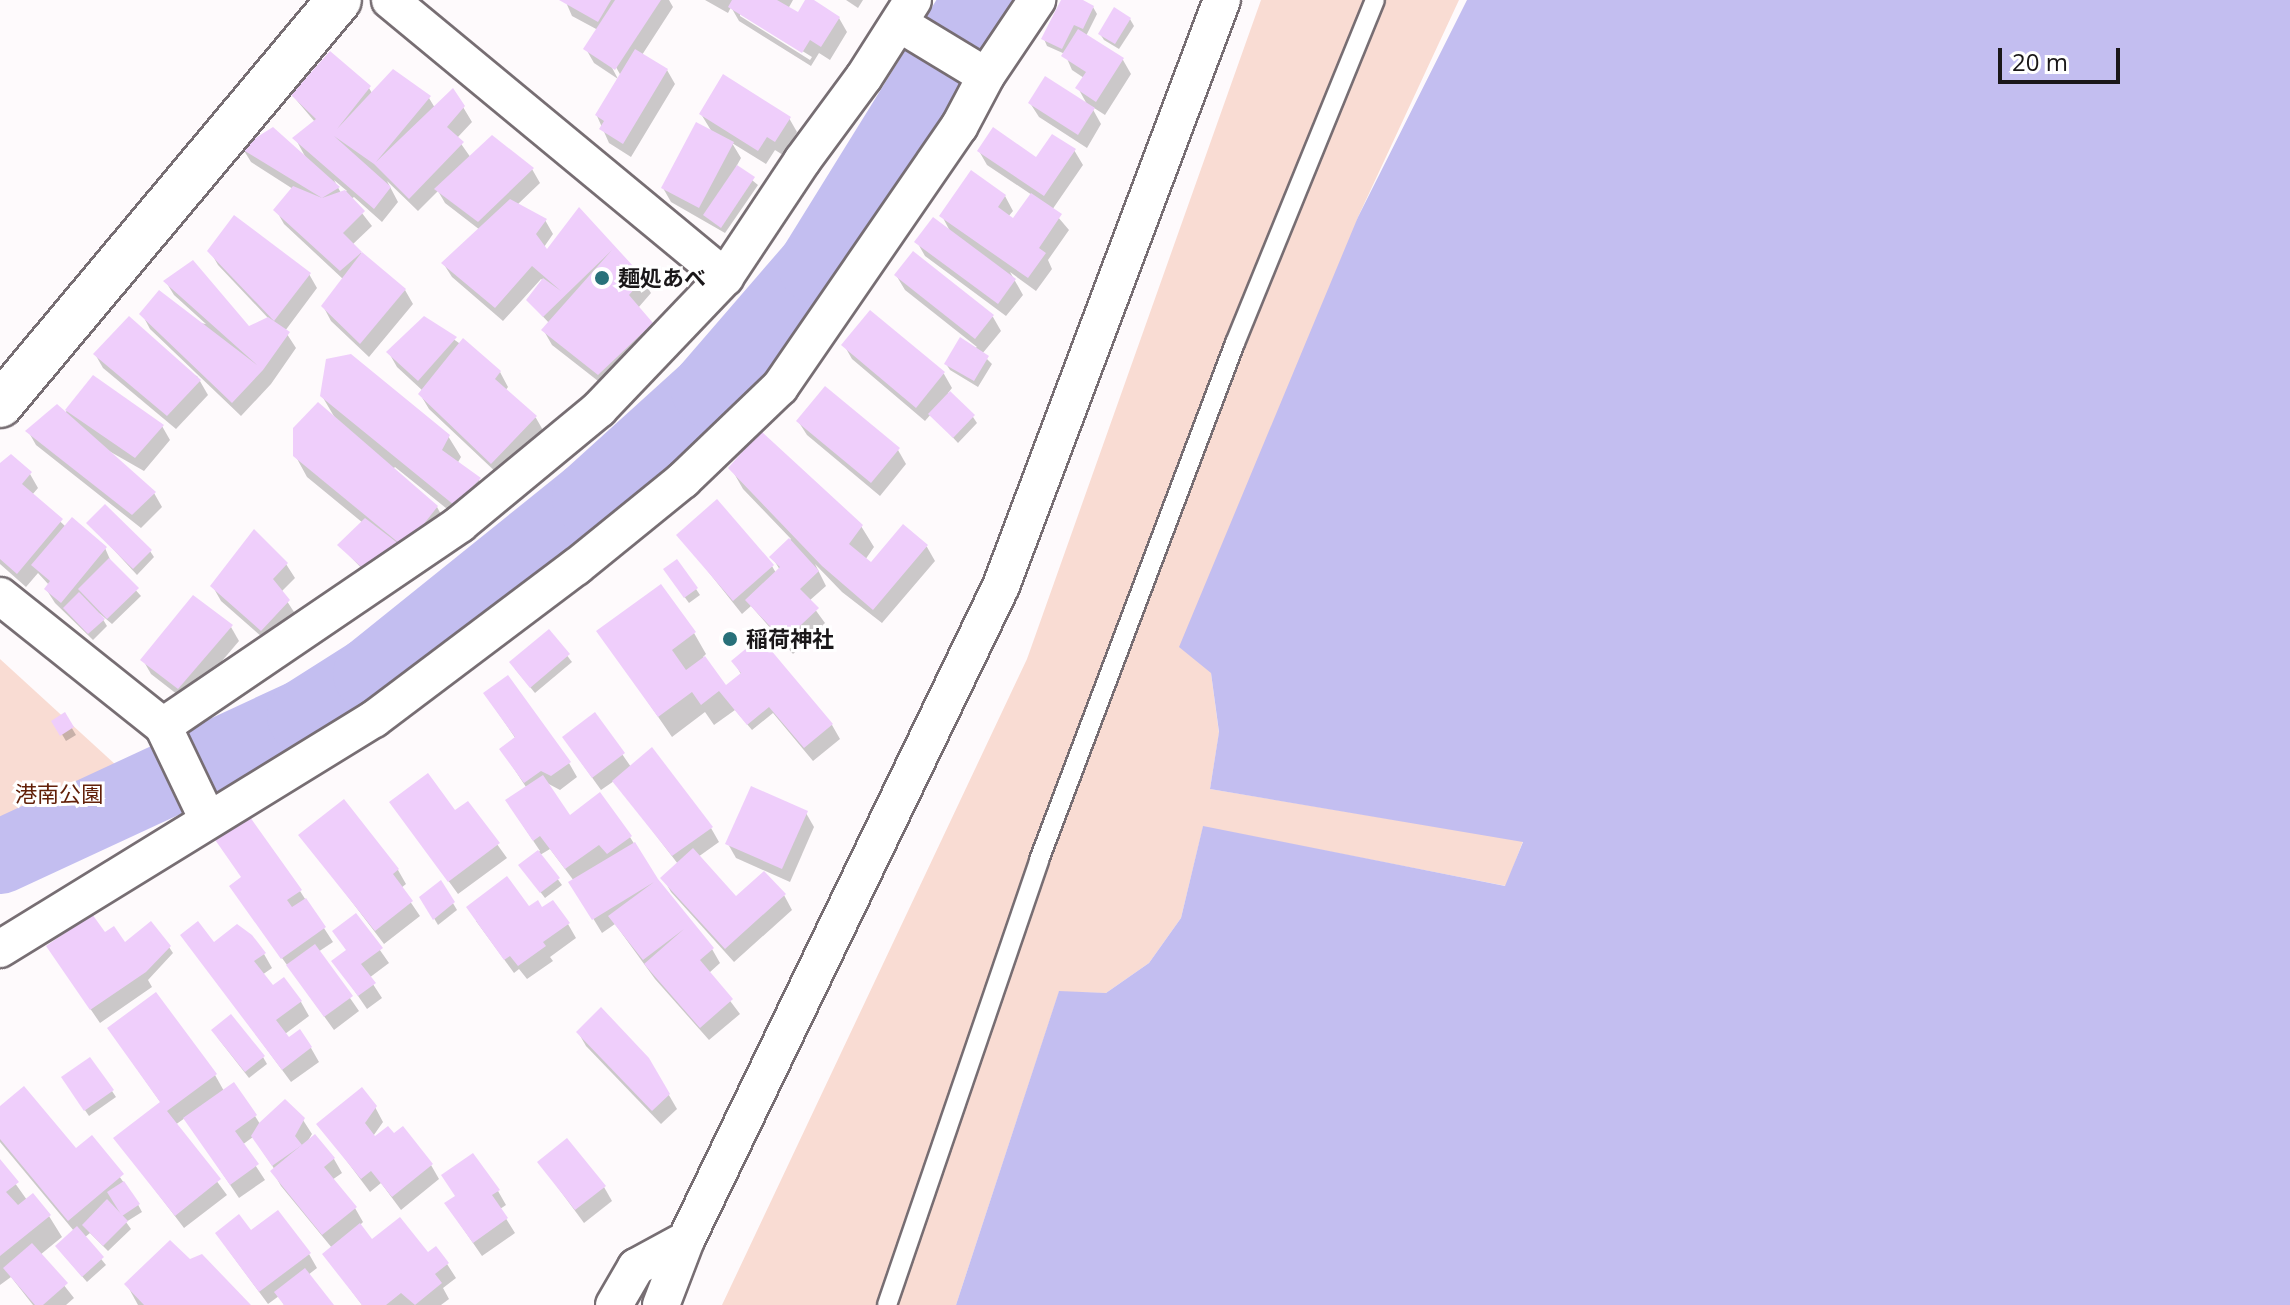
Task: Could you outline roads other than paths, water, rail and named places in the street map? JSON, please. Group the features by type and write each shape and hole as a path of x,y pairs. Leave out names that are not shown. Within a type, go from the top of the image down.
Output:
{"street":[{"path":"0,405 339,0"},
{"path":"390,0 725,277"},
{"path":"0,976 7,945 374,719 576,567 683,480 780,387 959,127 986,76 1037,0"},
{"path":"661,1305 686,1240 1001,586 1222,0"},
{"path":"163,726 460,524 599,409 725,277 907,12 986,76"},
{"path":"0,596 163,726 208,820"},
{"path":"614,1305 636,1267 686,1240"}],"lane":[{"path":"887,1305 1039,860 1235,343 1375,0"}],"waterway":[{"path":"0,857 304,716 370,674 589,498 708,390 815,266 980,0"}],"place":[{"name":"麺処あべ","path":"602,278"},
{"name":"稲荷神社","path":"730,639"}],"park label":[{"name":"港南公園","path":"59,794"}]}
